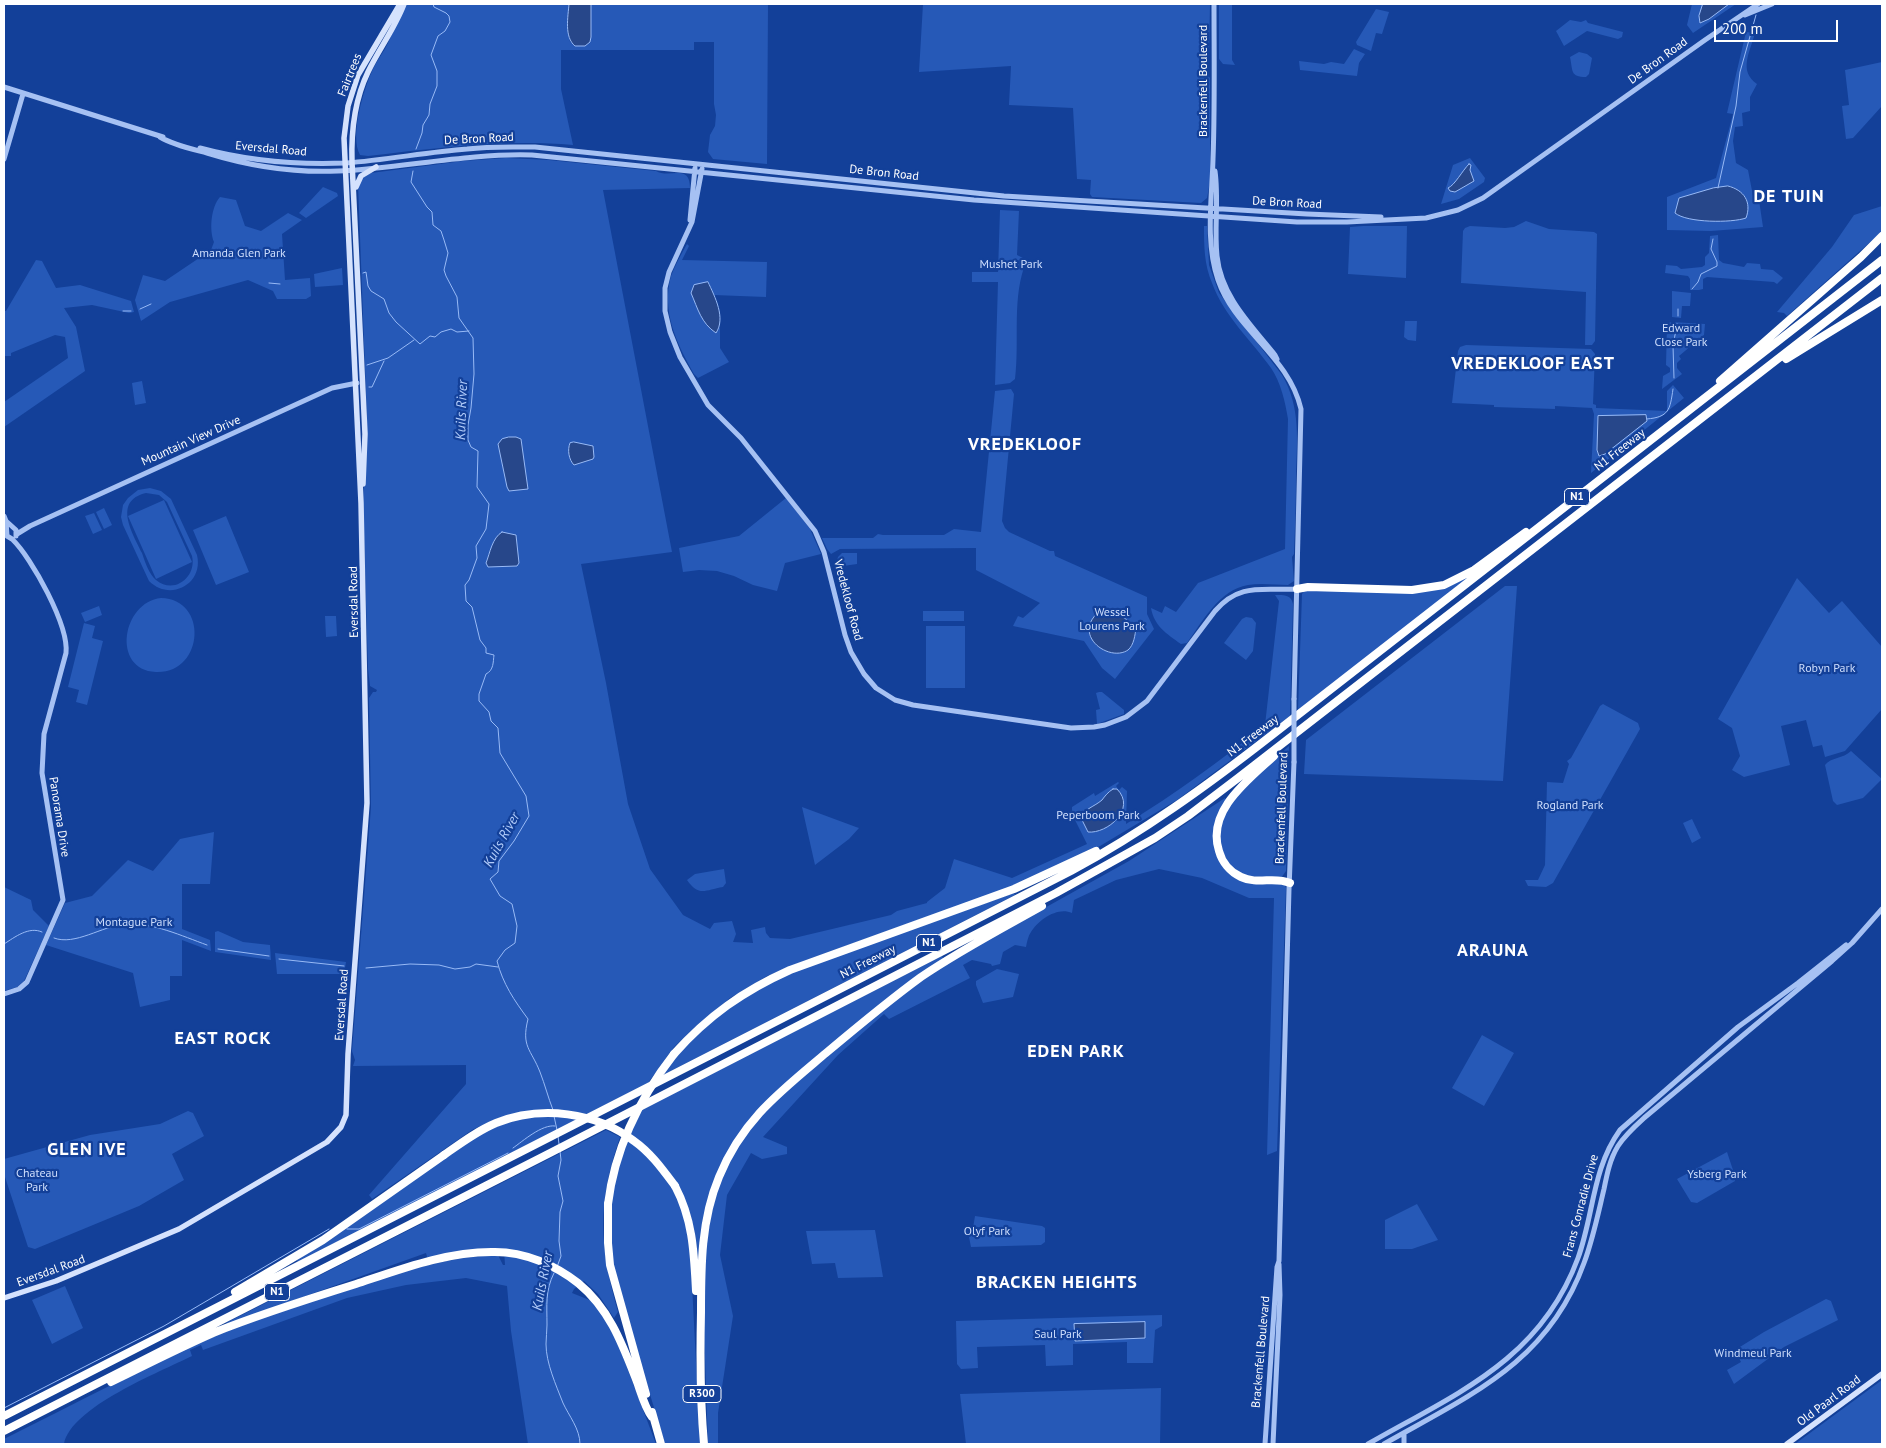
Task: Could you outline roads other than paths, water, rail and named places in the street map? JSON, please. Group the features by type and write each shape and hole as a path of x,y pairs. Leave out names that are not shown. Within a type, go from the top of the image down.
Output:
{"highway":[{"path":"1676,421 1882,236"},
{"name":"N1 Freeway","path":"173,1329 543,1142 1052,880 1136,834 1250,753 1882,260"},
{"name":"N1 Freeway","path":"4,1432 1074,884 1170,828 1288,739 1882,278"},
{"path":"1704,416 1794,353 1882,300"},
{"path":"1297,589 1308,587 1412,590 1444,585 1474,570 1569,500 1577,498"},
{"path":"1288,739 1282,748 1234,794 1219,821 1216,839 1223,861 1236,874 1256,882 1284,881 1290,883"},
{"path":"661,1444 610,1265 608,1204 615,1165 634,1116 649,1088 674,1054 707,1021 746,991 765,981 790,970 1014,889 1058,870 1117,840 1136,834"},
{"path":"700,1344 700,1283 707,1215 718,1178 730,1154 755,1116 798,1076 882,1007 922,977 1061,894 1074,884"},
{"path":"173,1329 323,1240 479,1131 507,1119 532,1114 568,1114 602,1123 635,1141 656,1162 675,1186 683,1201 692,1233 696,1312 700,1344"},
{"path":"4,1432 231,1326 426,1262 481,1252 513,1254 536,1260 555,1268 579,1284 594,1298 605,1312 620,1338 652,1417"},
{"name":"N1","path":"4,1416 173,1329"},
{"name":"R300","path":"700,1344 704,1444"}],"main road":[{"name":"Fairtrees","path":"345,170 345,120 352,92 362,67 400,4"},
{"name":"Fairtrees","path":"353,170 353,123 360,91 404,4"},
{"path":"354,194 359,178 365,172 376,167"},
{"name":"Eversdal Road","path":"4,1298 50,1284 185,1226 327,1142 336,1134 345,1120 348,1054 367,802 361,503 345,170"},
{"name":"Eversdal Road","path":"353,170 365,440 361,503"},
{"name":"Old Paarl Road","path":"1787,1444 1882,1374"}],"street":[{"name":"Brackenfell Boulevard","path":"1214,4 1213,258 1222,291 1292,382 1301,409 1294,762 1279,1261 1280,1295 1273,1444"},
{"name":"De Bron Road","path":"353,170 446,159 515,154 560,157 974,200 1214,217 1319,222 1414,219 1446,214 1483,198 1758,4"},
{"name":"De Bron Road","path":"1732,21 1772,4"},
{"name":"Eversdal Road","path":"4,87 160,136 240,158 287,163 352,162"},
{"path":"4,159 23,94"},
{"name":"Eversdal Road","path":"160,136 217,157 255,166 303,171 353,170"},
{"name":"De Bron Road","path":"352,162 468,148 535,147 1004,196 1414,219"},
{"name":"Vredekloof Road","path":"688,230 695,163"},
{"name":"Vredekloof Road","path":"702,164 692,222 669,272 665,288 665,312 671,337 680,357 708,405 741,438 812,526 822,546 851,652 870,682 889,697 913,705 1059,726 1081,728 1105,725 1126,717 1147,701 1215,611 1226,600 1241,591 1249,589 1297,589"},
{"name":"Mountain View Drive","path":"10,534 332,388 363,382"},
{"name":"Panorama Drive","path":"4,994 19,989 27,982 63,900 42,773 44,734 65,657 66,640 64,631 44,586 10,534 5,518"},
{"name":"Frans Conradie Drive","path":"1384,1444 1487,1385 1511,1368 1535,1344 1565,1304 1584,1264 1594,1232 1610,1164 1623,1139 1644,1118 1825,967 1852,943 1882,909"},
{"name":"Frans Conradie Drive","path":"1368,1444 1476,1383 1503,1364 1525,1344 1554,1307 1571,1274 1582,1246 1600,1168 1607,1149 1620,1130 1738,1027 1798,983 1864,930"},
{"name":"Brackenfell Boulevard","path":"1265,1444 1277,1267 1279,1261"},
{"path":"1404,1433 1404,1444"}],"waterway":[{"name":"Kuils River","path":"416,149 423,125 429,115 430,104 437,86 437,71 431,55 438,36 445,31 450,22 449,16 434,7 433,4"},
{"path":"1718,188 1736,106 1740,72 1756,15"},
{"name":"Kuils River","path":"413,171 411,182 432,212 433,225 441,231 444,240 448,253 444,270 457,297 459,318 473,338 474,374 468,440 471,447 478,451 477,487 489,504 486,529 476,546 477,558 469,580 465,585 466,601 472,607 480,640 486,648 486,653 494,655 492,668 486,674 479,694 479,701 489,712 491,721 498,728 500,753 526,796 529,816 499,861 498,872 490,879 500,896 512,904 517,926 515,943 505,950 497,961 509,992 528,1019 526,1042 540,1072 553,1110"},
{"path":"1692,289 1698,282 1701,274 1717,266 1711,249 1713,239"},
{"path":"363,273 366,272 368,286 371,291 384,299 389,313 396,322 420,344 430,336 435,337 441,332 451,329 457,332 469,331"},
{"path":"269,283 280,284"},
{"path":"140,309 151,304"},
{"path":"1678,309 1678,316"},
{"path":"123,311 131,311"},
{"path":"1674,378 1673,346 1677,324"},
{"path":"367,365 388,358 414,340"},
{"path":"369,387 372,387 384,361"},
{"path":"1647,419 1660,416 1667,411 1673,389"},
{"path":"54,938 62,940 80,938 116,926 135,924 167,930 207,945"},
{"path":"4,944 27,931 42,932"},
{"path":"218,949 269,956"},
{"path":"279,959 344,966"},
{"path":"366,968 410,964 439,965 455,969 470,967 476,964 498,967"},
{"name":"Kuils River","path":"554,1116 557,1130"},
{"path":"513,1148 539,1130 555,1126"},
{"name":"Kuils River","path":"558,1136 559,1144"},
{"name":"Kuils River","path":"557,1267 561,1256 559,1241 560,1212 563,1201 558,1176 561,1160 560,1151"},
{"path":"347,1229 359,1229 508,1153"},
{"path":"4,1408 164,1326 329,1229"},
{"name":"Kuils River","path":"554,1273 547,1298 546,1351 563,1403 580,1438 580,1444"}],"district":[{"name":"DE TUIN","path":"1789,197"},
{"name":"VREDEKLOOF EAST","path":"1533,364"},
{"name":"VREDEKLOOF","path":"1025,445"},
{"name":"ARAUNA","path":"1493,951"},
{"name":"EAST ROCK","path":"223,1039"},
{"name":"EDEN PARK","path":"1076,1052"},
{"name":"GLEN IVE","path":"87,1150"},
{"name":"BRACKEN HEIGHTS","path":"1057,1283"}],"park label":[{"name":"Amanda Glen Park","path":"239,254"},
{"name":"Mushet Park","path":"1011,265"},
{"name":"Edward Close Park","path":"1681,336"},
{"name":"Wessel Lourens Park","path":"1112,620"},
{"name":"Robyn Park","path":"1827,669"},
{"name":"Rogland Park","path":"1570,806"},
{"name":"Peperboom Park","path":"1098,816"},
{"name":"Montague Park","path":"134,923"},
{"name":"Ysberg Park","path":"1717,1175"},
{"name":"Chateau Park","path":"37,1181"},
{"name":"Olyf Park","path":"987,1232"},
{"name":"Saul Park","path":"1058,1335"},
{"name":"Windmeul Park","path":"1753,1354"}]}
